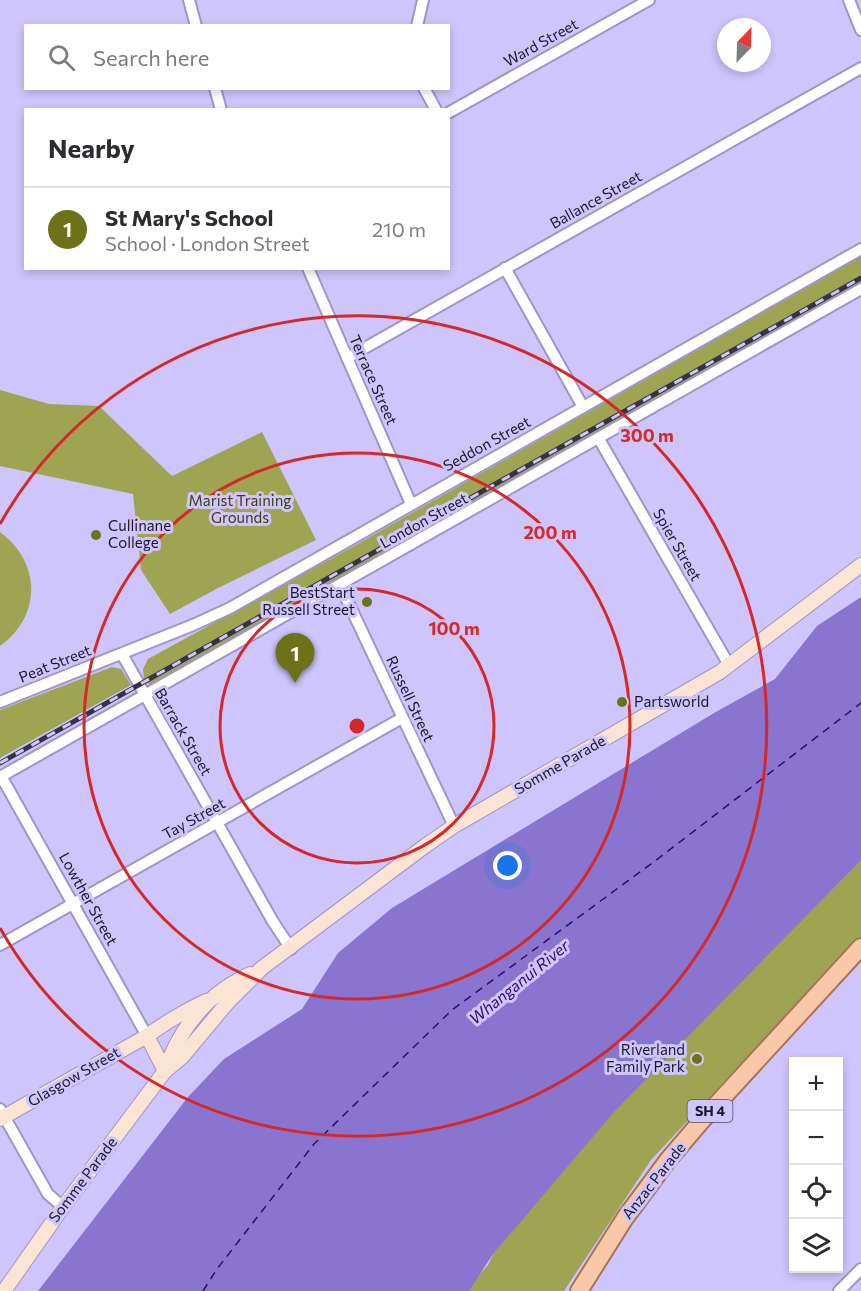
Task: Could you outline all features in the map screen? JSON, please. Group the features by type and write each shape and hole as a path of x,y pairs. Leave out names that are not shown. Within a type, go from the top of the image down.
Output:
{"main road":[{"name":"Somme Parade","path":"4,1291 63,1207 165,1071 182,1057 228,1002 262,969 454,826 709,679 861,565"},
{"name":"Anzac Parade","path":"579,1291 624,1218 668,1160 704,1118 860,952"},
{"name":"Somme Parade","path":"165,1071 172,1050 206,1001 242,978 262,969"},
{"name":"Glasgow Street","path":"1,1115 147,1036 206,1001"},
{"name":"Glasgow Street","path":"147,1036 164,1034 228,1002"},
{"path":"147,1036 165,1071"}],"street":[{"path":"189,0 195,24"},
{"path":"417,24 423,0"},
{"name":"Ward Street","path":"450,112 649,0"},
{"path":"849,0 861,30"},
{"name":"Ballance Street","path":"347,358 861,68"},
{"path":"216,90 220,108"},
{"path":"425,90 435,108"},
{"name":"Seddon Street","path":"122,654 230,608 861,249"},
{"path":"505,268 583,407"},
{"name":"Terrace Street","path":"309,270 411,504"},
{"name":"London Street","path":"1,777 861,289"},
{"name":"Spier Street","path":"599,439 729,665"},
{"name":"Russell Street","path":"340,585 454,826"},
{"name":"Barrack Street","path":"122,654 291,949"},
{"name":"Peat Street","path":"0,702 122,654"},
{"name":"Tay Street","path":"0,945 402,718"},
{"name":"Lowther Street","path":"1,777 147,1036"},
{"path":"1,1115 48,1194 63,1207"},
{"path":"839,1291 861,1269"}],"green space":[{"path":"861,256 861,285 154,682 149,684 144,679 143,669 148,659 356,545"},
{"name":"Marist Training Grounds","path":"0,390 49,404 99,406 172,476 262,432 316,540 170,614 141,570 133,494 0,466"},
{"path":"0,532 23,558 29,573 31,589 29,605 23,620 14,634 0,646"},
{"path":"112,667 121,669 131,685 0,758 0,710"},
{"name":"Riverland Family Park","path":"861,858 861,940 763,1040 651,1160 564,1291 465,1291 488,1265 493,1254 630,1078"}],"water":[{"name":"Whanganui River","path":"861,597 861,860 614,1112 493,1254 469,1291 38,1291 188,1097 224,1059 302,1009 338,953 392,908 714,713 775,679 817,626"}],"ferry route":[{"path":"203,1291 217,1269 314,1144 452,1010 655,861 861,703"}],"railway":[{"path":"0,763 861,278"}],"place":[{"name":"Cullinane College","path":"96,535"},
{"name":"BestStart Russell Street","path":"367,602"},
{"name":"St Mary's School","path":"295,683"},
{"name":"Partsworld","path":"622,702"},
{"name":"Riverland Family Park","path":"697,1059"}]}
